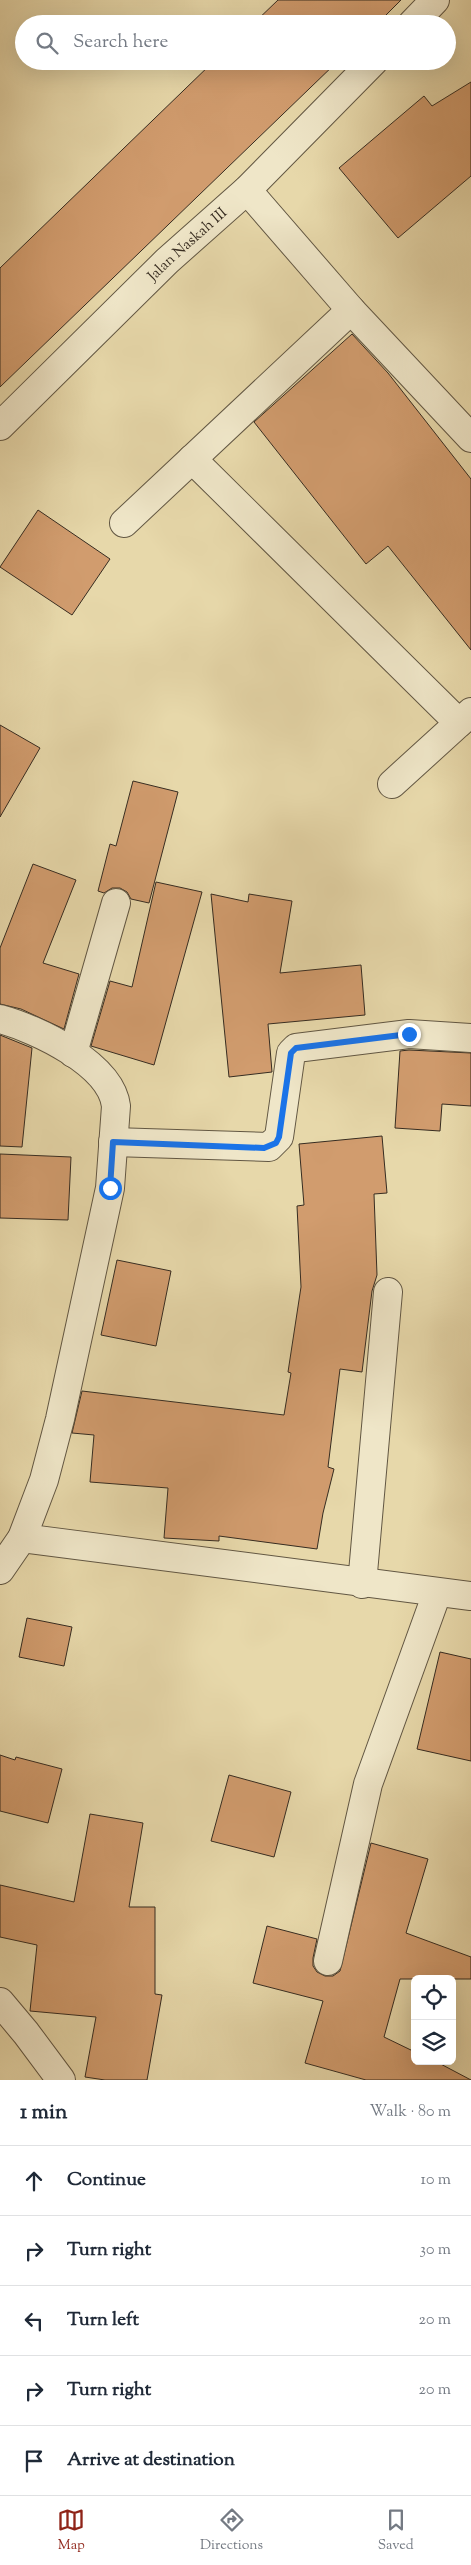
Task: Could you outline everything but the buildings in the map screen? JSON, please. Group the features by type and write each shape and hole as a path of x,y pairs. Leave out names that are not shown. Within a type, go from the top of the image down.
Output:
{"street":[{"path":"421,15 435,0"},
{"name":"Jalan Naskah III","path":"0,426 167,261 247,190 365,70"},
{"path":"247,190 264,212 351,310 471,438"},
{"path":"124,523 351,310"},
{"path":"192,459 465,717 392,784"},
{"path":"73,1052 116,903"},
{"path":"0,1019 22,1025 73,1052 107,1082 112,1091 116,1106 110,1188 60,1419 44,1480 22,1538 0,1570"},
{"path":"113,1142 270,1147 279,1137 291,1053 296,1048 409,1034 471,1038"},
{"path":"362,1584 388,1292"},
{"path":"22,1538 362,1584 471,1596"},
{"path":"328,1960 368,1784 437,1593"},
{"path":"0,2002 61,2080"}],"route":[{"path":"110,1188 113,1142 270,1147 276,1143 279,1137 292,1050 306,1046 409,1034"}]}
